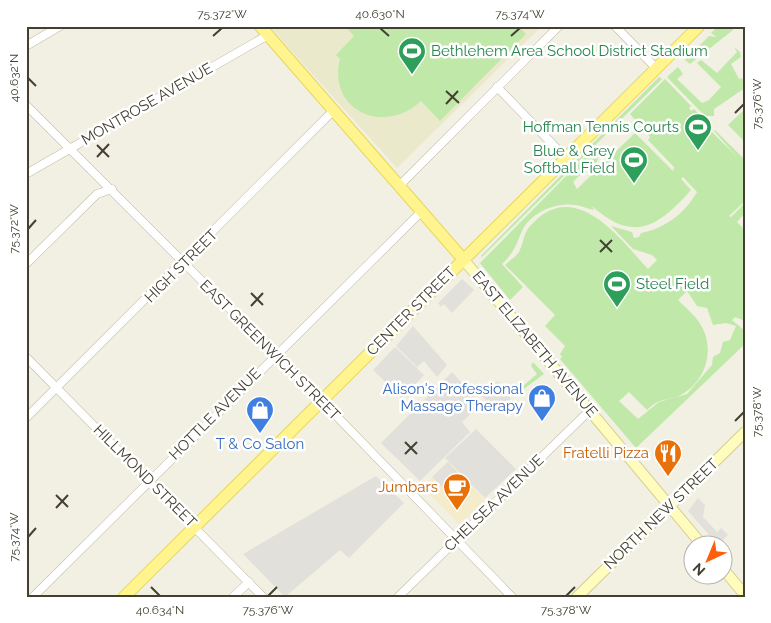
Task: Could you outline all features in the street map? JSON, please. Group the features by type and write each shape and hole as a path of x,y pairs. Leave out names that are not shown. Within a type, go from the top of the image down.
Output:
{"main road":[{"name":"EAST ELIZABETH AVENUE","path":"260,26 463,259 695,536"},
{"name":"CENTER STREET","path":"124,597 699,26"},
{"name":"NORTH NEW STREET","path":"577,597 745,432"},
{"path":"734,582 745,595"}],"street":[{"path":"26,46 60,26"},
{"path":"399,186 559,26"},
{"path":"615,26 656,68"},
{"name":"MONTROSE AVENUE","path":"26,174 268,35"},
{"path":"497,87 565,157"},
{"name":"EAST GREENWICH STREET","path":"26,105 321,400 512,597"},
{"name":"HIGH STREET","path":"26,418 184,263 333,111"},
{"path":"26,264 97,194 112,189"},
{"name":"HOTTLE AVENUE","path":"33,597 275,354 421,212"},
{"name":"HILLMOND STREET","path":"26,357 263,597"},
{"name":"CHELSEA AVENUE","path":"398,597 590,410"},
{"path":"233,597 249,582"}],"shaded area":[{"name":"Bethlehem Area School District Stadium","path":"269,26 542,26 397,168"},
{"path":"462,279 474,290 452,313 444,304 441,307 438,303"},
{"path":"413,326 447,365 437,377 424,361 417,367 396,346"},
{"path":"395,347 424,375 402,398 373,370"},
{"path":"452,372 481,404 462,422 470,432 420,481 381,443"},
{"path":"498,381 511,399 496,412 481,395"},
{"path":"476,429 516,469 485,498 445,458"},
{"path":"448,462 485,500 459,524 422,487"},
{"path":"448,462 469,484 459,494 456,491 450,494 432,477"},
{"path":"376,476 404,503 349,558 340,550 285,597 243,554"},
{"path":"698,498 705,505 703,517 717,532 721,528 728,535 710,536 688,511"}],"green space":[{"name":"Bethlehem Area School District Stadium","path":"345,26 518,26 526,34 440,121 421,101 406,111 391,116 376,117 362,112 350,104 342,92 338,77 340,59 336,55 354,36"},
{"path":"718,26 732,26 733,30 690,64 685,60 709,36 717,37 711,33"},
{"path":"734,47 740,52 741,57 731,64 739,79 742,78 745,88 714,109 714,116 705,116 667,77 678,67 683,74 677,79 702,103 709,100 721,87 697,63 701,60 717,73 737,52"},
{"path":"659,77 662,79 482,257 481,256"},
{"path":"665,79 691,106 689,108 691,111 694,109 712,127 708,128 738,158 715,130 745,160 745,201 729,216 731,217 745,203 745,213 737,222 745,230 745,321 735,317 732,320 745,331 745,344 636,448 560,359 562,357 560,354 565,346 545,326 555,315 505,265 519,252 526,233 534,222 550,210 566,207 582,210 597,218 625,243 648,269 657,260 652,255 633,249 611,226 632,232 634,238 639,237 641,233 667,223 681,213 697,192 683,177 681,179 691,190 668,213 657,221 645,226 621,225 607,218 592,206 594,210 568,204 552,207 531,218 522,231 512,252 502,264 523,287 510,300 480,263 594,148 600,153 595,166 592,169 587,168 573,182 577,189 635,133 673,171 674,167 648,140 650,137 630,114","holes":["687,291 697,306 707,308 713,325 726,323 736,326 730,340 723,342 720,353 713,357 712,365 687,394 675,397 684,393 697,381 706,365 708,347 703,329 698,321 678,300","629,392 647,410 657,402 669,399 659,402 638,419 619,401"]},
{"path":"745,109 745,142 728,125"},
{"path":"533,362 544,374 513,397 509,389 511,385 517,391 537,374 531,366"}],"place":[{"name":"Bethlehem Area School District Stadium","path":"412,75"},
{"name":"Hoffman Tennis Courts","path":"698,151"},
{"name":"Blue & Grey Softball Field","path":"634,184"},
{"name":"Steel Field","path":"617,308"},
{"name":"Alison's Professional Massage Therapy","path":"542,422"},
{"name":"T & Co Salon","path":"260,434"},
{"name":"Fratelli Pizza","path":"668,477"},
{"name":"Jumbars","path":"457,511"}]}
